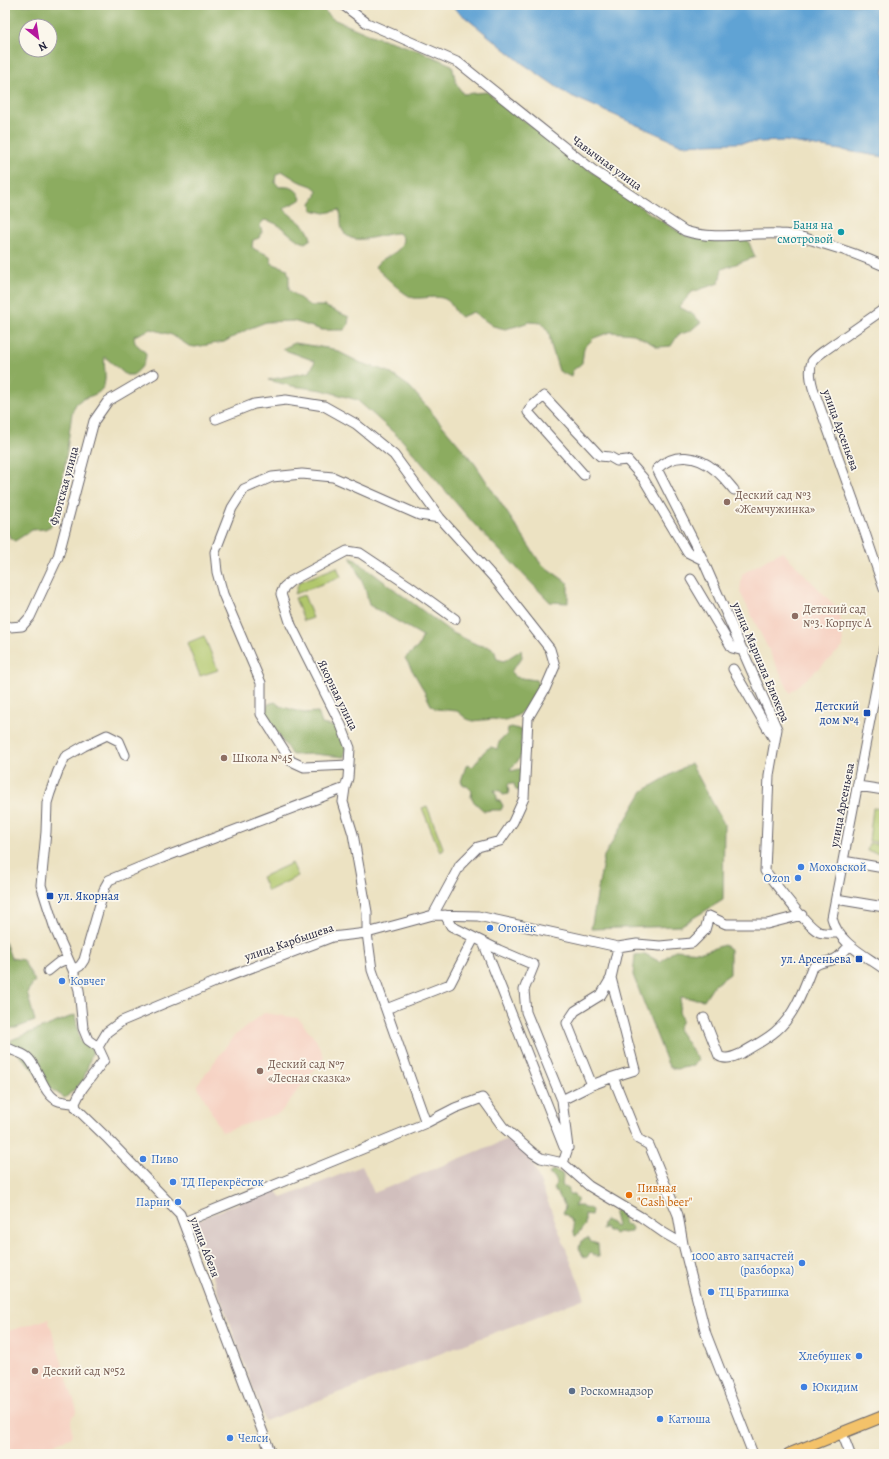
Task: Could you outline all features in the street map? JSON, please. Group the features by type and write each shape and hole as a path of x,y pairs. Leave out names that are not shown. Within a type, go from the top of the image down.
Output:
{"main road":[{"path":"789,1454 884,1416"}],"street":[{"name":"Чавычная улица","path":"343,5 367,23 459,63 593,170 686,231 695,235 722,236 761,234 795,235 862,255 884,266"},
{"name":"улица Арсеньева","path":"884,309 815,358 811,363 810,377 883,578 884,589"},
{"name":"Флотская улица","path":"5,625 10,627 22,626 30,617 58,557 94,421 108,401 154,374"},
{"path":"584,475 528,412 531,406 544,396 600,456 610,456 617,461 627,460 643,478 686,552 703,560"},
{"path":"216,419 254,404 286,400 324,406 356,424 394,455 440,518 495,579 550,649 555,666 545,689 528,718 524,798 513,822 500,841 478,847 460,865 433,915"},
{"name":"улица Маршала Блюхера","path":"734,490 715,470 697,459 676,457 662,463 656,469 703,560 778,729 769,775 765,871 817,931 823,933 838,933"},
{"path":"349,765 304,767 291,761 261,714 261,683 223,594 217,572 214,552 232,508 244,490 272,477 302,474 333,477 419,515 440,518"},
{"name":"Якорная улица","path":"426,1123 372,970 366,912 353,834 343,802 348,778 350,748 341,725 291,626 281,594 284,587 291,581 348,551 360,553 455,619"},
{"path":"691,579 732,648 744,651"},
{"name":"улица Арсеньева","path":"884,647 883,661 832,918 838,933 850,945 884,969"},
{"path":"733,669 775,741"},
{"path":"5,1046 8,1049 28,1057 45,1087 53,1098 59,1101 75,1103 80,1093 104,1060 98,1046 88,1040 83,1028 79,990 73,970 55,928 41,885 47,804 58,770 65,757 107,735 119,741 125,755"},
{"path":"858,786 884,790"},
{"path":"73,970 80,966 84,960 109,880 162,858 345,788"},
{"path":"843,861 884,868"},
{"path":"836,899 884,907"},
{"name":"улица Карбышева","path":"98,1046 107,1032 122,1021 227,977 332,937 367,933 433,915 478,916 618,947"},
{"path":"445,915 451,926 534,965 524,990 526,1012 562,1100 568,1148 562,1163"},
{"path":"592,1084 567,1023 575,1011 601,995 611,978 618,947 637,944 660,946 692,943 705,930 709,916 726,924 767,924 802,915"},
{"path":"386,1009 450,984 474,938"},
{"path":"483,942 566,1152"},
{"path":"704,1018 719,1056 726,1058 738,1055 776,1031 795,1006 814,966 819,962 834,959 850,945"},
{"path":"48,972 58,963 67,959"},
{"path":"562,1100 592,1084 635,1070 611,978"},
{"path":"613,1077 638,1139 650,1145 678,1214 683,1244 706,1334 753,1454"},
{"path":"184,1222 426,1123 455,1108 482,1098 502,1127 541,1158 562,1163 589,1186 642,1217 664,1233 683,1244"},
{"name":"улица Абеля","path":"75,1103 76,1108 180,1214 271,1454"},
{"path":"842,1433 850,1454"}],"shaded area":[{"name":"Детский сад №3. Корпус А","path":"782,551 836,607 842,624 843,647 790,693 740,592 742,574"},
{"name":"Деский сад №7 «Лесная сказка»","path":"264,1013 298,1018 316,1040 324,1057 280,1113 222,1132 197,1085 233,1037"},
{"path":"513,1137 532,1161 585,1298 265,1421 193,1222 275,1188 282,1198 362,1166 374,1193"},
{"name":"Деский сад №52","path":"48,1319 77,1410 71,1420 72,1437 29,1454 5,1454 5,1332"}],"green space":[{"path":"5,5 319,5 333,19 368,34 417,50 452,65 456,83 463,94 487,92 584,166 649,213 686,236 701,239 747,238 755,257 722,269 719,283 692,292 679,307 691,313 701,322 690,331 678,335 671,346 658,347 634,334 610,332 594,338 584,348 582,363 572,371 571,377 559,371 549,333 542,323 529,322 505,329 493,326 473,312 461,317 445,299 438,297 414,298 405,293 375,267 378,263 396,252 402,244 403,238 399,233 361,239 354,239 348,236 343,231 339,210 325,213 312,210 311,203 316,196 317,190 282,171 276,175 275,182 279,187 293,188 298,192 301,199 284,209 304,226 311,239 305,243 299,241 276,224 264,220 260,225 262,232 259,238 253,240 252,247 270,256 271,263 287,269 289,276 289,290 310,306 324,306 349,317 348,325 344,330 322,330 293,321 266,322 248,329 224,342 195,347 189,346 172,335 151,329 134,336 135,343 146,353 144,363 141,368 133,375 126,375 105,357 105,382 102,389 96,394 78,402 72,413 62,486 54,520 51,526 45,529 32,530 15,541 10,538 5,526"},
{"path":"295,343 333,349 361,363 387,371 410,387 475,464 541,564 568,583 568,603 550,602 474,524 402,440 357,400 322,390 292,386 268,380 310,372 315,361 282,349"},
{"path":"350,556 451,632 478,645 491,647 495,652 497,659 504,661 521,650 522,657 511,672 515,677 536,680 539,686 537,692 527,706 518,715 506,721 493,719 473,721 467,719 457,711 436,709 431,705 405,658 418,647 423,636 369,605 365,588"},
{"path":"337,567 341,577 295,594 299,582"},
{"path":"304,595 313,618 304,621 295,598"},
{"path":"204,636 218,670 200,676 187,643"},
{"path":"275,702 280,706 304,713 318,712 322,724 336,727 341,730 346,748 344,757 314,754 292,755 266,716 265,711 268,704"},
{"path":"512,727 522,731 521,735 523,738 520,744 522,746 521,756 510,769 511,771 524,768 521,791 516,790 514,784 510,783 508,785 509,794 503,795 500,791 494,790 497,800 501,802 503,806 501,810 484,811 473,801 471,797 472,791 467,786 464,786 461,781 466,766 469,764 472,767 488,748 491,747 497,749 500,740 507,735 508,728"},
{"path":"691,763 724,824 723,900 680,926 591,929 604,856 643,791"},
{"path":"427,806 444,850 440,852 422,808"},
{"path":"873,808 884,809 884,843 869,841"},
{"path":"869,843 884,845 884,853 867,851"},
{"path":"292,863 298,876 268,891 262,877"},
{"path":"5,942 11,958 23,960 35,981 27,992 35,1021 16,1028 5,1028"},
{"path":"724,945 730,949 730,974 713,986 704,1000 681,997 679,1011 682,1020 678,1029 698,1059 693,1066 676,1069 669,1067 633,975 635,955 645,954 660,962 675,950 702,952"},
{"path":"75,1015 80,1041 93,1050 83,1081 65,1098 48,1087 11,1045 11,1040"},
{"path":"552,1170 563,1175 562,1184 564,1188 566,1187 569,1194 574,1194 577,1198 577,1202 574,1206 582,1206 583,1208 589,1208 592,1210 591,1215 585,1214 585,1225 576,1236 570,1218 563,1213 565,1207 562,1200 554,1190 554,1186 557,1183 555,1178 549,1174"},
{"path":"616,1210 624,1213 624,1223 632,1228 631,1232 620,1232 614,1234 612,1231 608,1231 605,1226 602,1230 605,1220 612,1223 615,1227 617,1226 614,1214"},
{"path":"588,1238 591,1242 598,1244 599,1256 591,1253 586,1258 583,1256 579,1248 581,1241"}],"water":[{"path":"450,5 884,5 884,157 785,141 682,145 567,94 522,63"}],"place":[{"name":"Баня на смотровой","path":"841,232"},
{"name":"Деский сад №3 «Жемчужинка»","path":"727,502"},
{"name":"Детский сад №3. Корпус А","path":"795,616"},
{"name":"Детский дом №4","path":"867,713"},
{"name":"Школа №45","path":"224,758"},
{"name":"Моховской","path":"801,867"},
{"name":"Ozon","path":"798,878"},
{"name":"ул. Якорная","path":"50,896"},
{"name":"Огонёк","path":"490,928"},
{"name":"ул. Арсеньева","path":"859,959"},
{"name":"Ковчег","path":"62,981"},
{"name":"Деский сад №7 «Лесная сказка»","path":"260,1071"},
{"name":"Пиво","path":"143,1159"},
{"name":"ТД Перекрёсток","path":"173,1182"},
{"name":"Пивная \"Cash beer\"","path":"629,1195"},
{"name":"Парни","path":"178,1202"},
{"name":"1000 авто запчастей (разборка)","path":"802,1263"},
{"name":"ТЦ Братишка","path":"711,1292"},
{"name":"Хлебушек","path":"859,1356"},
{"name":"Деский сад №52","path":"35,1371"},
{"name":"Юкидим","path":"804,1387"},
{"name":"Роскомнадзор","path":"572,1391"},
{"name":"Катюша","path":"660,1419"},
{"name":"Челси","path":"230,1438"}]}
